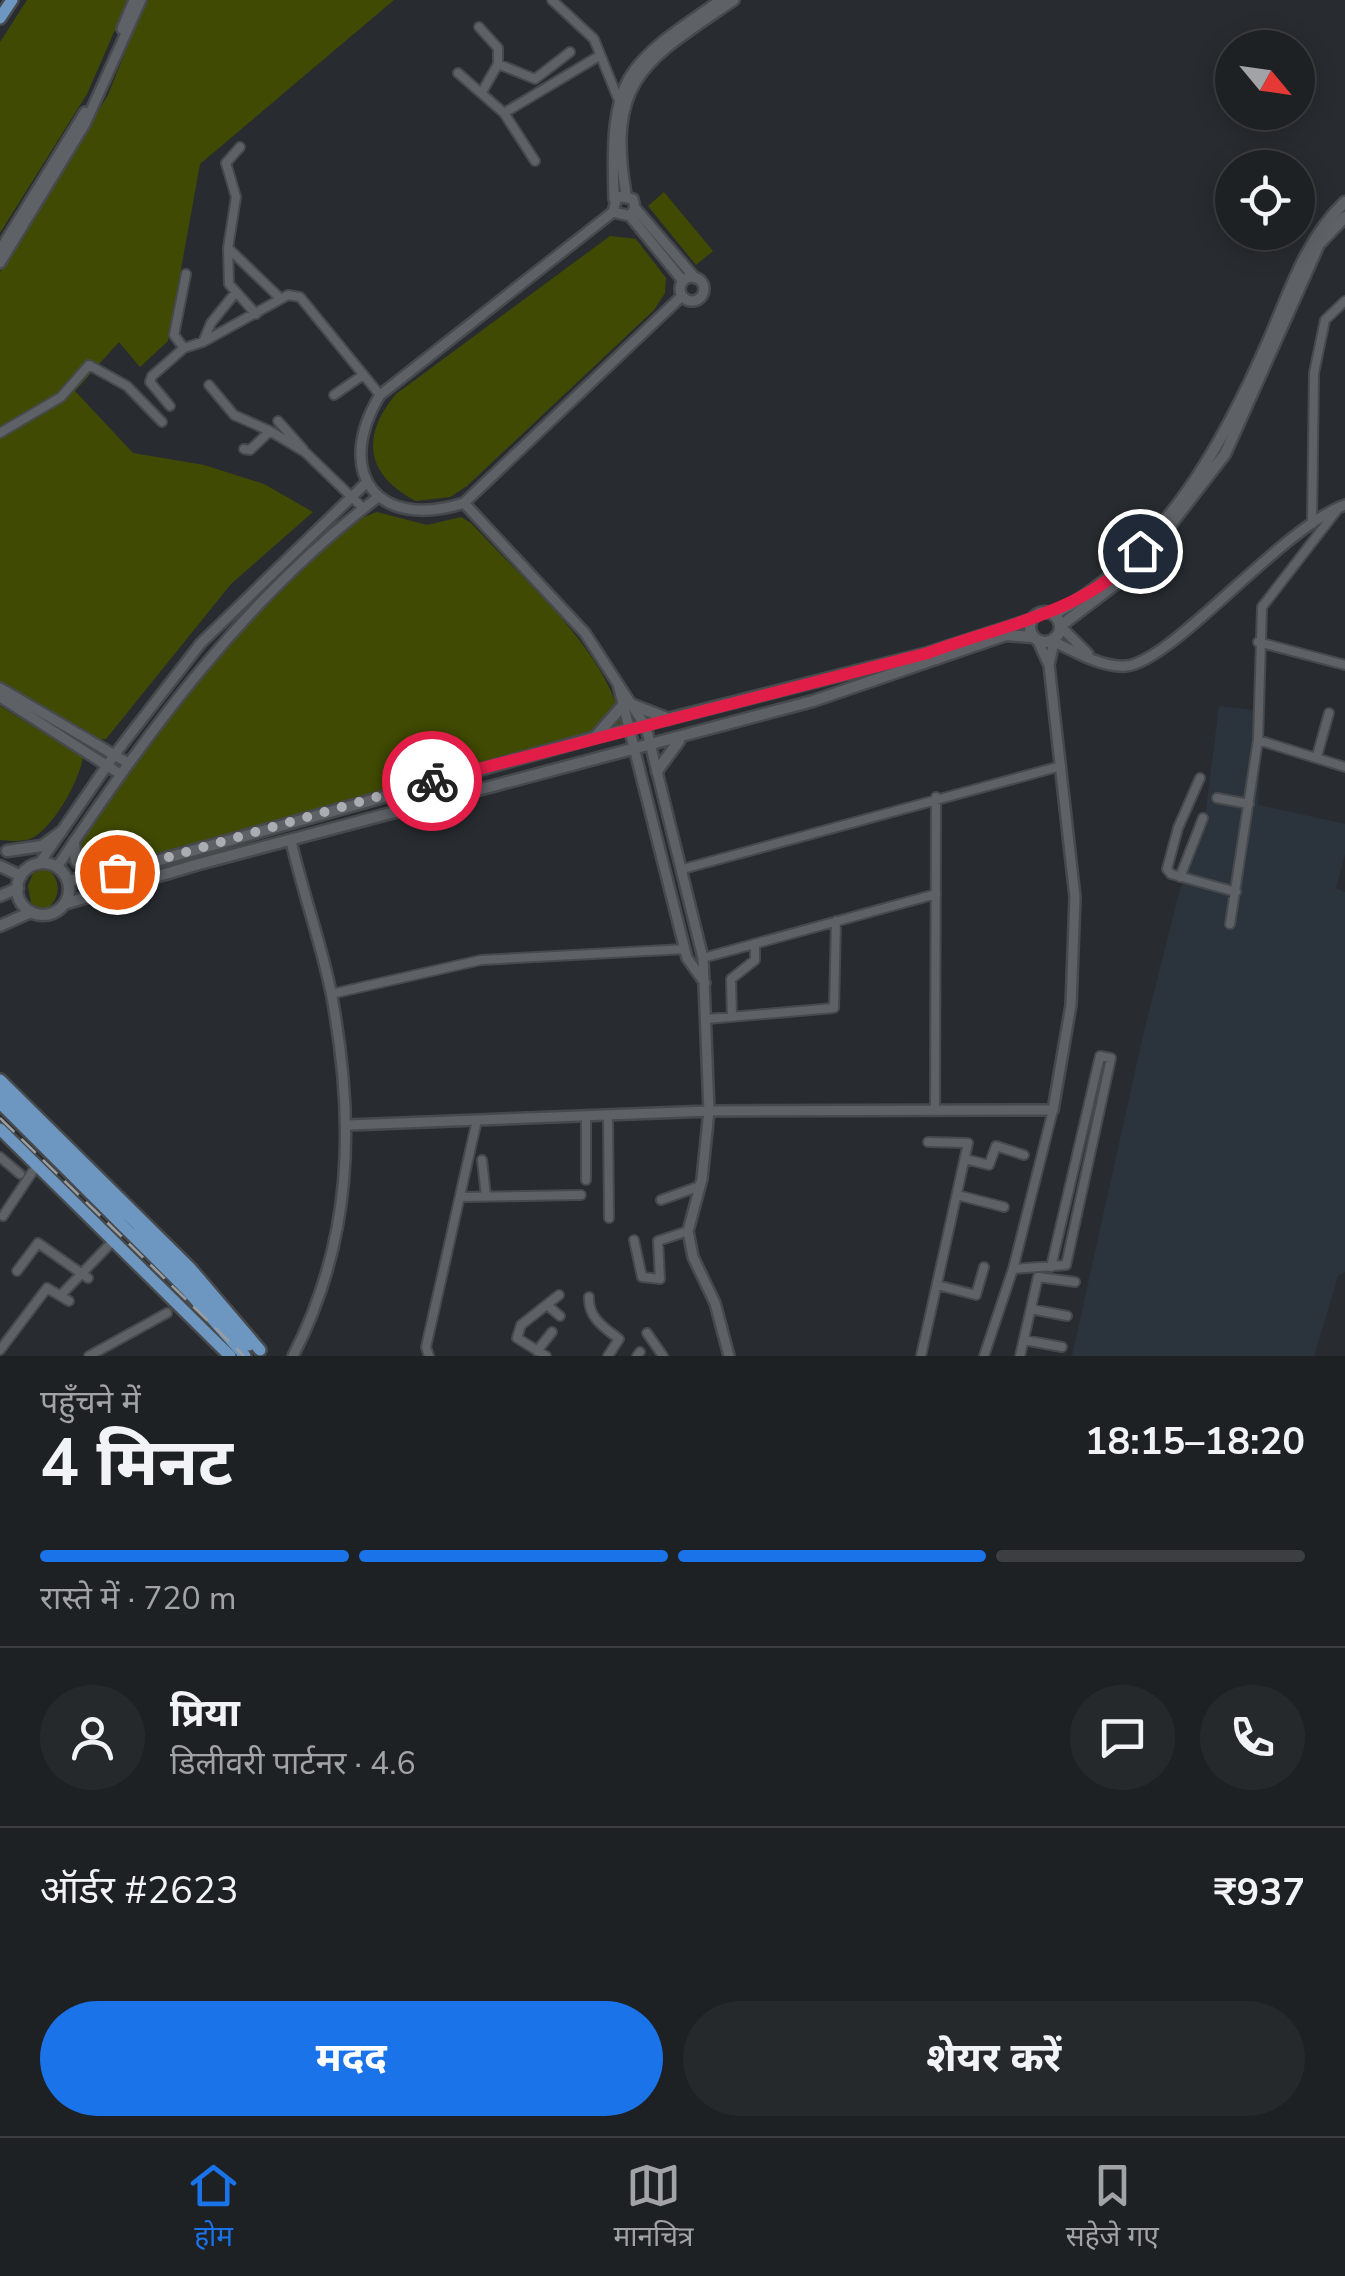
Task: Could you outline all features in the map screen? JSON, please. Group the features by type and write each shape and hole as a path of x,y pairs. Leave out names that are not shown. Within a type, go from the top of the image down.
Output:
{"main road":[{"path":"0,18 12,0"},
{"path":"68,881 94,878 596,737 928,653 1055,614 1130,562 1212,459 1238,413 1316,235 1345,202"},
{"path":"7,900 31,912 50,914 64,904 858,688 1006,635 1034,638 1057,634 1138,567 1225,454 1319,244 1345,217"},
{"path":"1055,614 1057,634"},
{"path":"1030,620 1026,629 1034,638"},
{"path":"596,737 629,704 674,720"},
{"path":"658,771 668,751 684,738"},
{"path":"4,849 42,846 60,832"},
{"path":"74,842 76,861 94,878"},
{"path":"4,849 36,865 57,868 68,881"},
{"path":"0,926 7,900 36,865"},
{"path":"0,866 7,900"},
{"path":"64,904 68,881"},
{"path":"7,900 20,902 31,912"},
{"path":"0,1080 191,1269 262,1353"},
{"path":"0,1092 135,1222 241,1336 262,1353"},
{"path":"0,1103 244,1353"},
{"path":"0,1129 230,1356"}],"street":[{"path":"0,250 91,103 137,0"},
{"path":"0,262 86,124 137,0"},
{"path":"552,0 586,28 619,101"},
{"path":"614,212 612,144 619,101 646,52 721,0"},
{"path":"626,194 620,134 634,82 650,59 734,0"},
{"path":"480,27 498,48 498,64 482,92"},
{"path":"498,64 534,79 570,52"},
{"path":"504,113 599,56"},
{"path":"458,73 504,113 535,161"},
{"path":"240,147 226,163 236,197 228,248 229,284 256,314"},
{"path":"614,199 626,194"},
{"path":"626,194 634,199 632,212 684,281 682,296 464,503 438,512 414,511 377,498 366,483 361,438 366,418 380,395 614,212 632,212 702,283 703,295 693,301 682,296"},
{"path":"228,248 281,299"},
{"path":"184,348 174,335 186,274"},
{"path":"684,281 695,278"},
{"path":"203,342 236,292"},
{"path":"170,406 150,378 184,348 203,342 281,299 300,297 380,395"},
{"path":"1312,524 1314,373 1325,320 1345,301"},
{"path":"0,433 61,397 90,365 126,386 162,422"},
{"path":"334,394 363,375"},
{"path":"208,385 234,415 305,452"},
{"path":"278,421 363,508"},
{"path":"244,449 250,450 270,431"},
{"path":"36,865 114,754 200,643 246,594 366,483"},
{"path":"57,868 128,763 228,637 270,592 377,498"},
{"path":"464,503 585,633 646,727 703,958 708,1111 700,1186 688,1231 729,1356"},
{"path":"984,1356 1013,1269 1064,1062 1074,962 1074,856 1049,665 1057,634 1108,664 1137,664 1312,524 1342,506"},
{"path":"1230,924 1258,740 1262,607 1269,593 1342,506"},
{"path":"1034,638 1049,665"},
{"path":"1258,642 1345,665"},
{"path":"0,688 128,763"},
{"path":"0,698 120,774"},
{"path":"629,704 630,731 685,949 704,983"},
{"path":"1316,756 1330,713"},
{"path":"1258,740 1345,767"},
{"path":"683,869 1061,766"},
{"path":"1200,778 1182,818 1168,872 1236,892"},
{"path":"935,1110 936,797"},
{"path":"1217,798 1250,804"},
{"path":"1180,876 1203,818"},
{"path":"292,842 331,994 349,1125 342,1196 320,1299 293,1356"},
{"path":"703,958 936,894"},
{"path":"707,1019 834,1008 836,920"},
{"path":"732,1017 731,979 754,960 755,944"},
{"path":"331,994 481,960 685,949"},
{"path":"1013,1269 1051,1267 1066,1265 1111,1058 1100,1056 1051,1267"},
{"path":"349,1125 708,1111 1053,1110"},
{"path":"608,1115 608,1218"},
{"path":"586,1116 586,1180"},
{"path":"429,1356 426,1347 477,1120"},
{"path":"921,1356 968,1142 928,1142"},
{"path":"964,1159 988,1165 996,1146 1024,1156"},
{"path":"0,1157 20,1174"},
{"path":"482,1160 486,1196"},
{"path":"3,1216 37,1166"},
{"path":"661,1200 700,1186"},
{"path":"460,1197 581,1195"},
{"path":"957,1195 1004,1207"},
{"path":"0,1199 10,1206"},
{"path":"634,1240 642,1277 660,1279 658,1241 688,1231"},
{"path":"60,1295 84,1275 113,1241"},
{"path":"16,1271 38,1244 84,1275"},
{"path":"936,1285 976,1294 984,1267"},
{"path":"1020,1356 1038,1276 1075,1282"},
{"path":"0,1350 47,1288 69,1301"},
{"path":"552,1332 542,1354 517,1338 521,1324 559,1295"},
{"path":"589,1297 588,1306 601,1326 619,1339 608,1356"},
{"path":"548,1305 560,1316"},
{"path":"1030,1308 1067,1316"},
{"path":"90,1356 167,1313"},
{"path":"647,1333 663,1356"},
{"path":"1024,1340 1062,1347"}],"shaded area":[{"path":"1219,706 1263,711 1258,805 1345,824 1345,854 1336,888 1345,892 1345,1272 1338,1276 1314,1356 1072,1356 1142,1040 1179,893 1204,824"}],"green space":[{"path":"27,0 128,0 87,94 0,233 0,42"},
{"path":"146,0 394,0 200,164 168,341 140,367 119,342 75,391 133,453 204,465 264,484 313,512 231,584 106,739 89,739 0,686 0,272 108,95"},
{"path":"664,192 713,251 696,265 648,206"},
{"path":"610,236 636,239 666,278 665,293 654,310 467,486 450,497 416,501 399,491 378,467 373,440 384,410 396,394"},
{"path":"377,512 427,525 461,517 471,523 580,641 613,695 622,723 97,870 70,864 71,850 97,812 208,664 270,597 329,542"},
{"path":"0,706 83,757 57,813 40,832 25,840 0,840"},
{"path":"46,868 55,878 58,890 43,911 31,903 28,886 33,873"}],"railway":[{"path":"0,1118 244,1356"}],"way so far":[{"path":"117,872 432,781"}],"route":[{"path":"432,781 928,653 1008,624 1055,614 1096,590 1140,551"}]}
